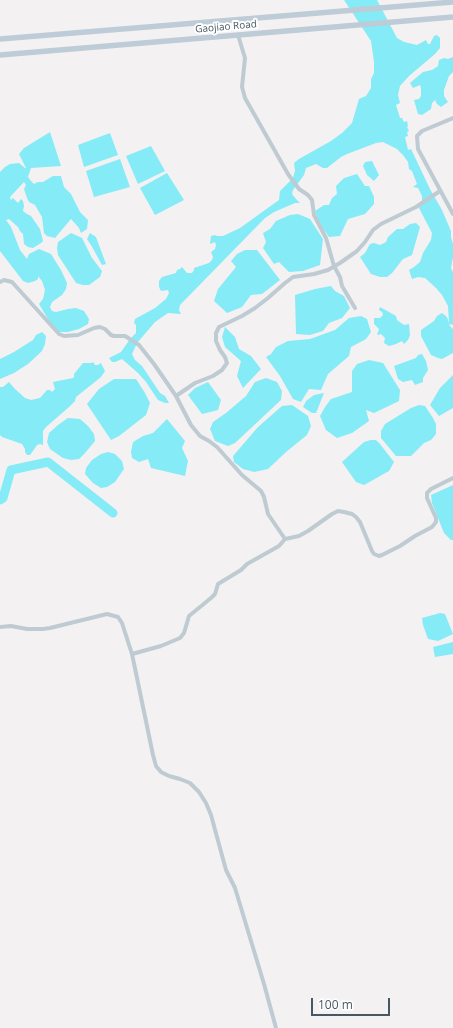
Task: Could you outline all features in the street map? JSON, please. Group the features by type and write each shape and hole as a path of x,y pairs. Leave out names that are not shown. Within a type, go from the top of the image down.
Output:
{"main road":[{"name":"Gaojiao Road","path":"0,39 453,2"},
{"name":"Gaojiao Road","path":"0,55 453,17"}],"street":[{"path":"238,35 244,58 242,86 245,98 288,174 299,189 308,195 312,200 314,215 326,238 334,266 340,277 342,286 355,308"},
{"path":"453,118 422,131 417,136 418,149 453,214"},
{"path":"176,396 195,383 214,376 222,370 226,363 225,357 216,341 216,333 219,327 255,308 293,277 328,270 357,251 373,230 381,224 416,207 440,191"},
{"path":"0,282 4,280 12,282 59,334 64,336 78,335 100,327 106,329 111,335 125,336 144,350 176,396 192,425 200,436 217,447 242,475 261,491 268,514 285,539"},
{"path":"132,654 161,646 180,638 184,632 189,616 212,598 218,584 241,570 247,564 279,546 285,539 299,536 338,511 352,514 356,517 360,522 374,554 378,556 382,555 400,546 427,530 436,522 436,518 427,498 427,493 431,489 453,478"},
{"path":"0,627 11,626 27,629 50,628 107,614 118,617 122,623 132,654 156,766 161,772 190,783 199,792 206,803 226,870 235,888 276,1028"}],"water":[{"path":"344,0 377,0 397,38 404,42 417,45 426,40 428,44 430,44 434,36 437,35 440,38 440,48 435,54 409,76 400,86 398,95 400,103 396,105 400,118 402,118 404,122 407,121 409,131 407,132 408,136 405,137 408,150 411,149 451,231 453,244 451,268 453,272 453,325 449,324 453,329 453,353 442,359 431,355 421,336 421,330 442,313 447,317 449,323 448,306 442,295 425,278 418,277 412,279 409,270 420,262 423,253 431,240 432,233 419,208 422,203 422,196 418,188 413,187 417,184 412,171 409,169 408,162 403,155 397,149 383,142 376,143 341,157 327,168 323,168 316,164 306,168 304,175 293,190 292,194 300,203 295,203 274,212 265,218 180,305 179,310 181,314 168,313 155,322 137,343 132,354 135,360 142,366 160,393 165,396 169,403 158,400 146,382 122,359 112,362 109,358 121,352 136,333 136,325 134,323 135,319 155,308 166,299 169,293 168,290 161,291 159,287 159,281 162,277 176,273 177,270 182,267 187,273 192,273 194,268 209,263 213,257 211,252 215,249 216,245 215,242 210,244 211,236 223,236 240,228 279,200 280,191 293,178 295,171 294,163 331,141 352,123 359,99 366,96 371,88 371,79 374,73 374,62 371,41"},
{"path":"453,57 453,72 449,76 444,90 444,96 448,102 441,107 435,100 432,103 431,109 422,115 418,114 414,100 419,99 421,96 421,88 420,85 413,88 410,83 423,72 432,70 438,66 439,60"},
{"path":"50,132 61,166 31,168 28,177 34,184 43,182 53,176 61,176 64,187 71,194 80,212 88,220 87,229 81,233 79,228 71,219 55,238 47,236 44,233 42,217 35,205 29,202 27,198 24,189 26,185 24,182 10,197 11,200 13,198 18,203 21,199 23,201 23,211 31,216 40,229 43,241 33,248 28,247 24,244 23,234 18,227 9,219 6,220 11,227 20,250 27,259 29,254 39,249 51,254 61,270 67,283 66,289 62,295 52,302 50,307 52,311 56,312 76,308 84,311 89,319 88,324 79,329 68,332 57,332 39,304 43,299 45,290 42,281 38,276 38,279 35,281 28,283 23,281 0,251 0,172 10,164 19,163 26,168 19,154 24,148"},
{"path":"110,133 118,155 84,167 78,145"},
{"path":"151,146 165,171 138,184 126,156"},
{"path":"120,159 130,187 94,197 86,171"},
{"path":"372,161 379,175 374,181 367,175 363,166 365,162"},
{"path":"167,173 184,200 155,215 140,188"},
{"path":"357,174 365,186 369,186 374,197 374,204 365,214 348,219 340,236 329,237 319,223 315,211 324,205 329,205 332,198 337,194 336,186 344,178"},
{"path":"298,214 310,219 323,239 320,265 303,271 289,272 279,262 274,264 263,248 266,242 263,233 270,229 276,221 290,215"},
{"path":"416,223 420,227 412,255 403,259 387,277 380,277 371,274 360,257 365,253 370,244 374,243 380,245 386,242 388,237 397,229 403,229 410,224"},
{"path":"71,233 82,238 92,258 102,271 100,277 89,285 76,283 58,255 58,242"},
{"path":"90,233 96,237 106,264 102,265 87,239"},
{"path":"245,250 257,250 280,280 262,294 251,295 242,307 227,313 214,301 218,289 236,267 231,261 237,254"},
{"path":"331,286 335,291 344,296 350,308 342,318 329,323 323,331 310,335 296,334 295,295"},
{"path":"380,307 396,316 397,320 404,325 409,324 410,335 404,344 402,341 389,346 384,343 385,338 381,334 377,335 379,329 374,324 374,318 380,318 383,315 379,310"},
{"path":"361,316 367,319 371,332 366,339 351,347 349,356 328,374 321,390 309,389 301,402 293,399 280,376 266,357 271,354 276,347 288,341 310,339 335,330 349,318"},
{"path":"225,327 235,337 239,349 251,356 261,369 243,388 237,376 241,361 225,347 222,337"},
{"path":"42,332 46,336 42,351 28,364 14,373 0,379 0,359 33,340 36,335"},
{"path":"422,354 426,361 428,370 423,378 423,382 415,385 412,380 403,382 398,379 394,366 416,358 418,355"},
{"path":"369,360 383,363 400,390 399,401 374,413 366,410 369,421 352,433 337,438 326,430 320,416 331,399 352,392 352,371 357,364"},
{"path":"93,362 95,365 101,363 105,371 101,377 76,397 75,401 69,407 46,427 43,431 43,445 37,445 30,455 27,455 22,444 0,435 0,387 3,387 9,382 25,398 31,400 40,398 47,390 52,392 55,389 53,382 73,378 74,374 83,363"},
{"path":"453,375 453,408 439,416 430,405 440,388"},
{"path":"266,378 277,382 282,391 281,400 235,443 228,446 215,441 210,429 213,422 246,396 255,382"},
{"path":"114,379 136,379 150,403 146,415 119,436 111,440 87,404 99,389"},
{"path":"208,382 221,400 218,410 202,414 188,395 195,388"},
{"path":"324,393 316,413 312,413 303,407 306,401 314,395"},
{"path":"292,405 308,416 311,426 307,435 268,469 254,472 243,469 234,462 233,456 258,427 282,406"},
{"path":"419,405 425,406 433,418 436,424 436,434 431,440 424,443 411,456 396,456 381,438 381,431 385,424 411,408"},
{"path":"68,418 80,419 94,434 95,441 79,459 71,460 63,458 50,449 47,442 49,433"},
{"path":"167,419 185,441 182,448 188,461 185,476 151,468 148,459 139,462 132,458 131,452 133,442 143,436 153,433"},
{"path":"376,440 394,462 389,471 364,485 356,482 342,462 364,442"},
{"path":"108,452 115,454 122,461 124,469 115,482 107,487 101,488 93,483 85,474 86,468 92,460 101,454"},
{"path":"453,485 453,540 451,540 444,533 432,503 431,495"},
{"path":"440,613 445,614 453,634 438,641 428,639 422,618"},
{"path":"453,642 453,654 435,657 433,647"}],"waterway":[{"path":"0,500 3,498 11,470 48,462 113,513"}]}
